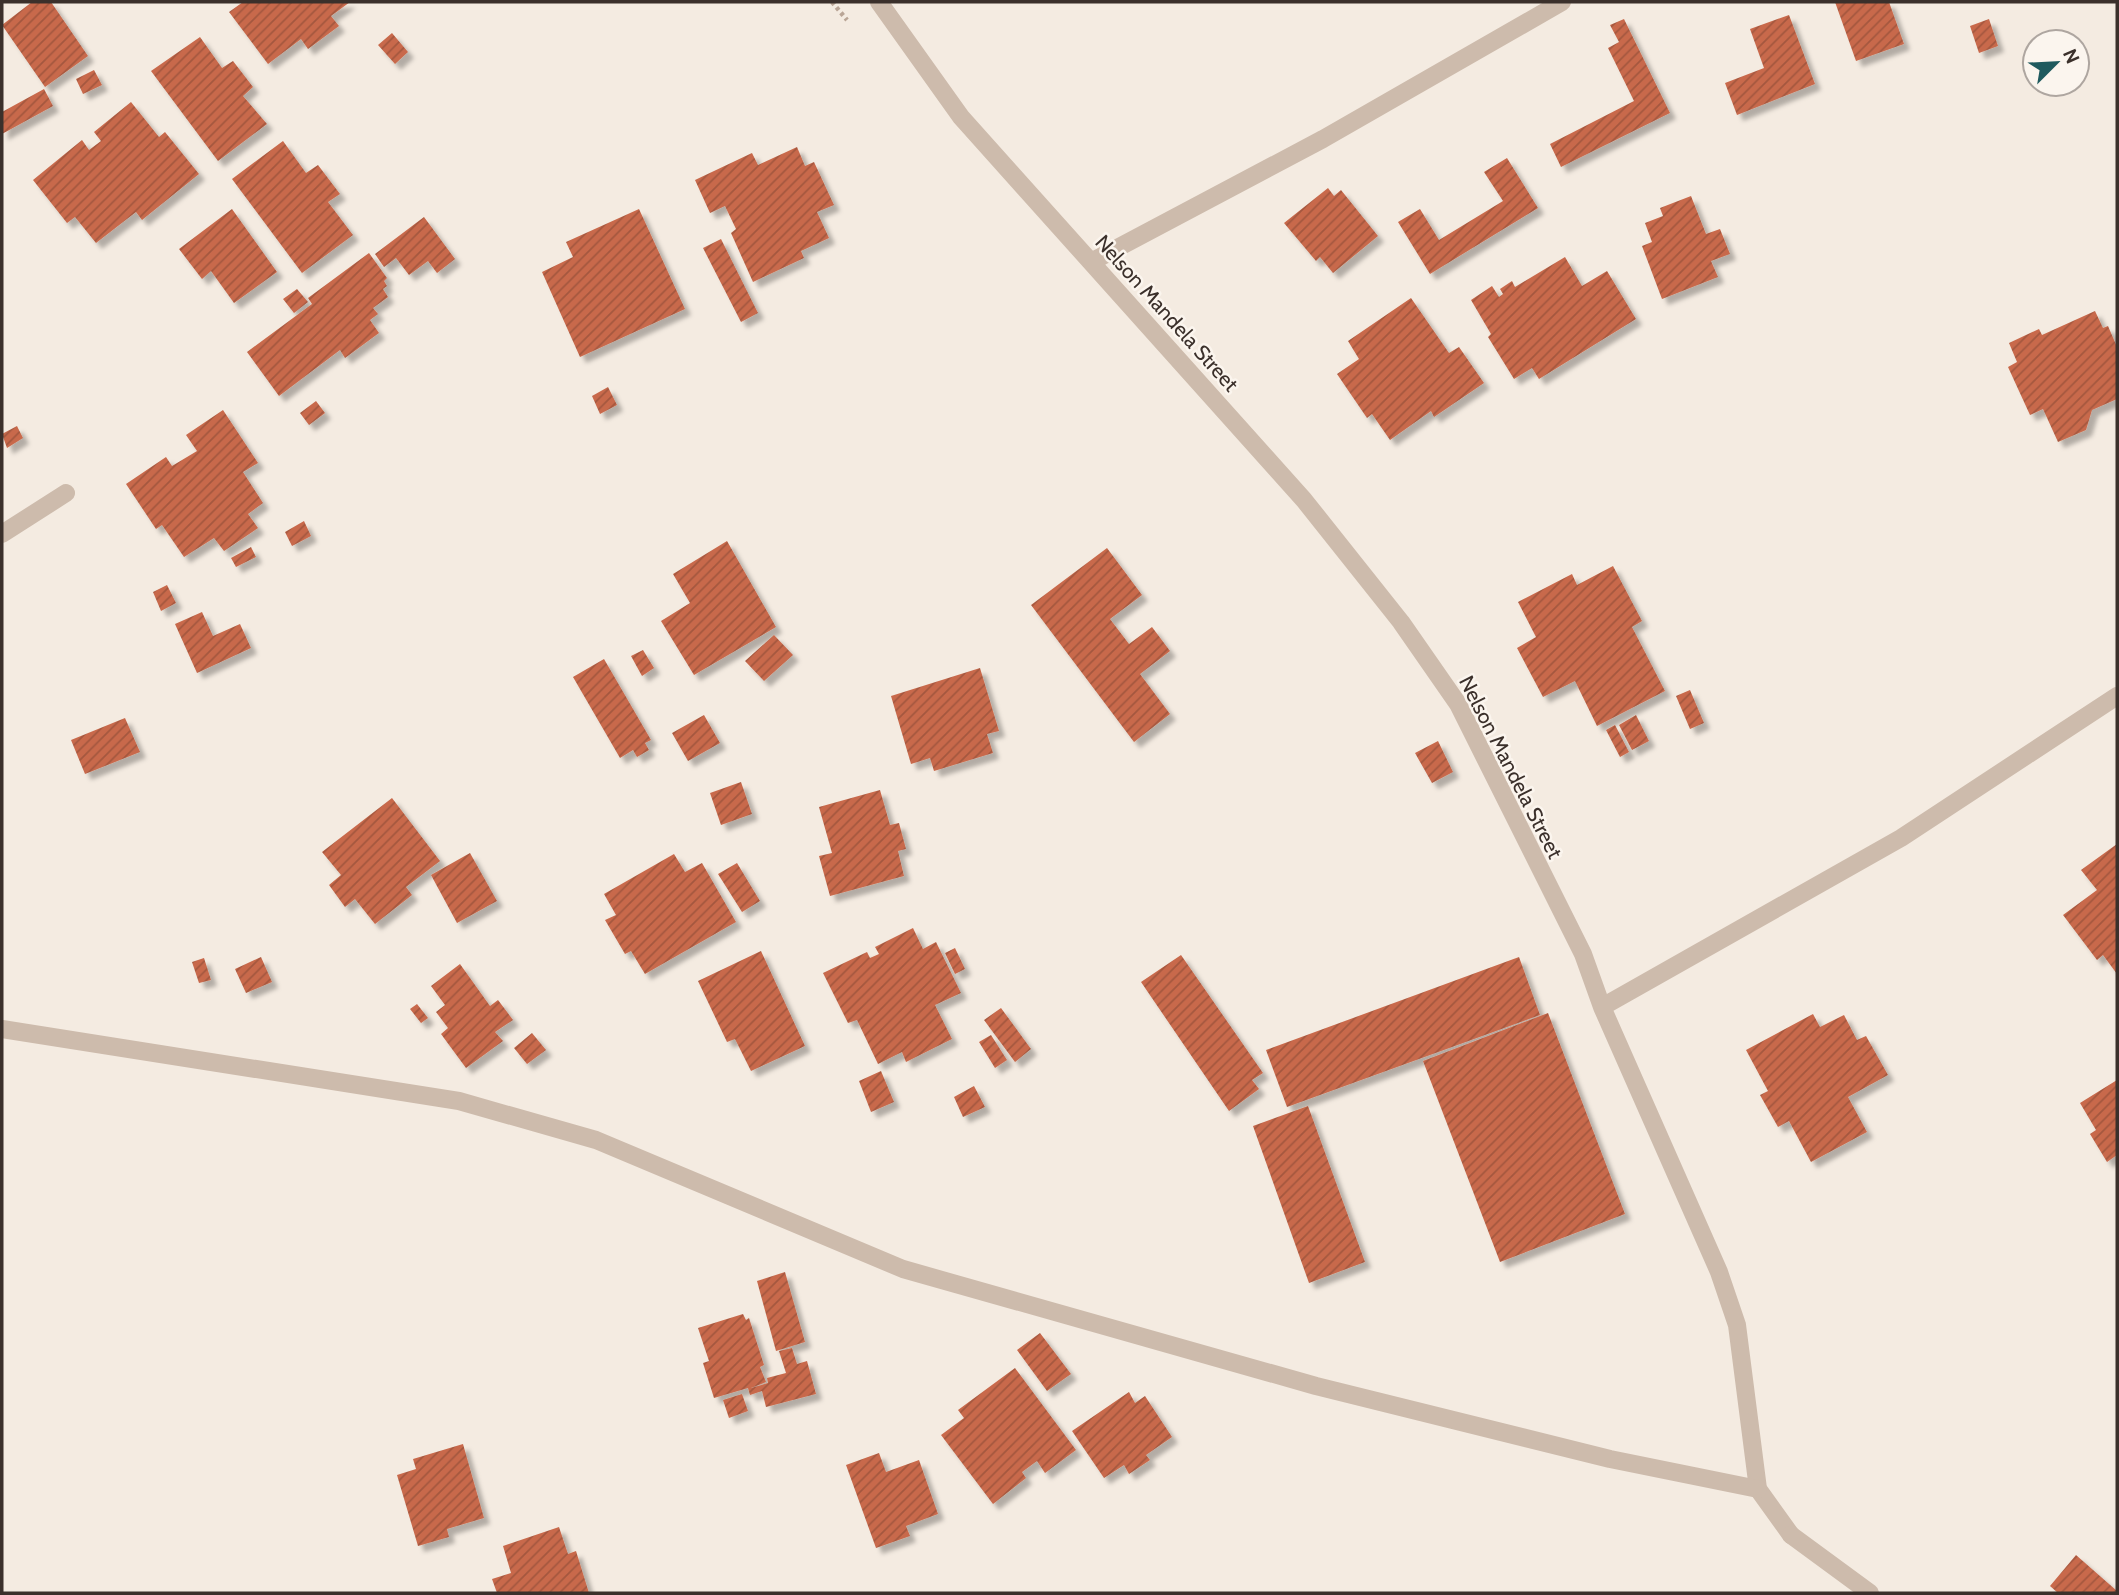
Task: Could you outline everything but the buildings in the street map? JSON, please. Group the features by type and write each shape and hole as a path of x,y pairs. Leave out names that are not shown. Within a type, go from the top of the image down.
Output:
{"street":[{"name":"Nelson Mandela Street","path":"879,2 961,117 1304,500 1401,622 1458,704 1583,954 1602,1007 1719,1272 1738,1325 1758,1489 1791,1535 1870,1593"},
{"path":"1091,262 1323,139 1562,2"},
{"path":"2,534 66,493"},
{"path":"1602,1007 1901,838 2117,696"},
{"path":"2,1029 459,1101 596,1140 903,1269 1316,1386 1610,1459 1758,1489"}]}
